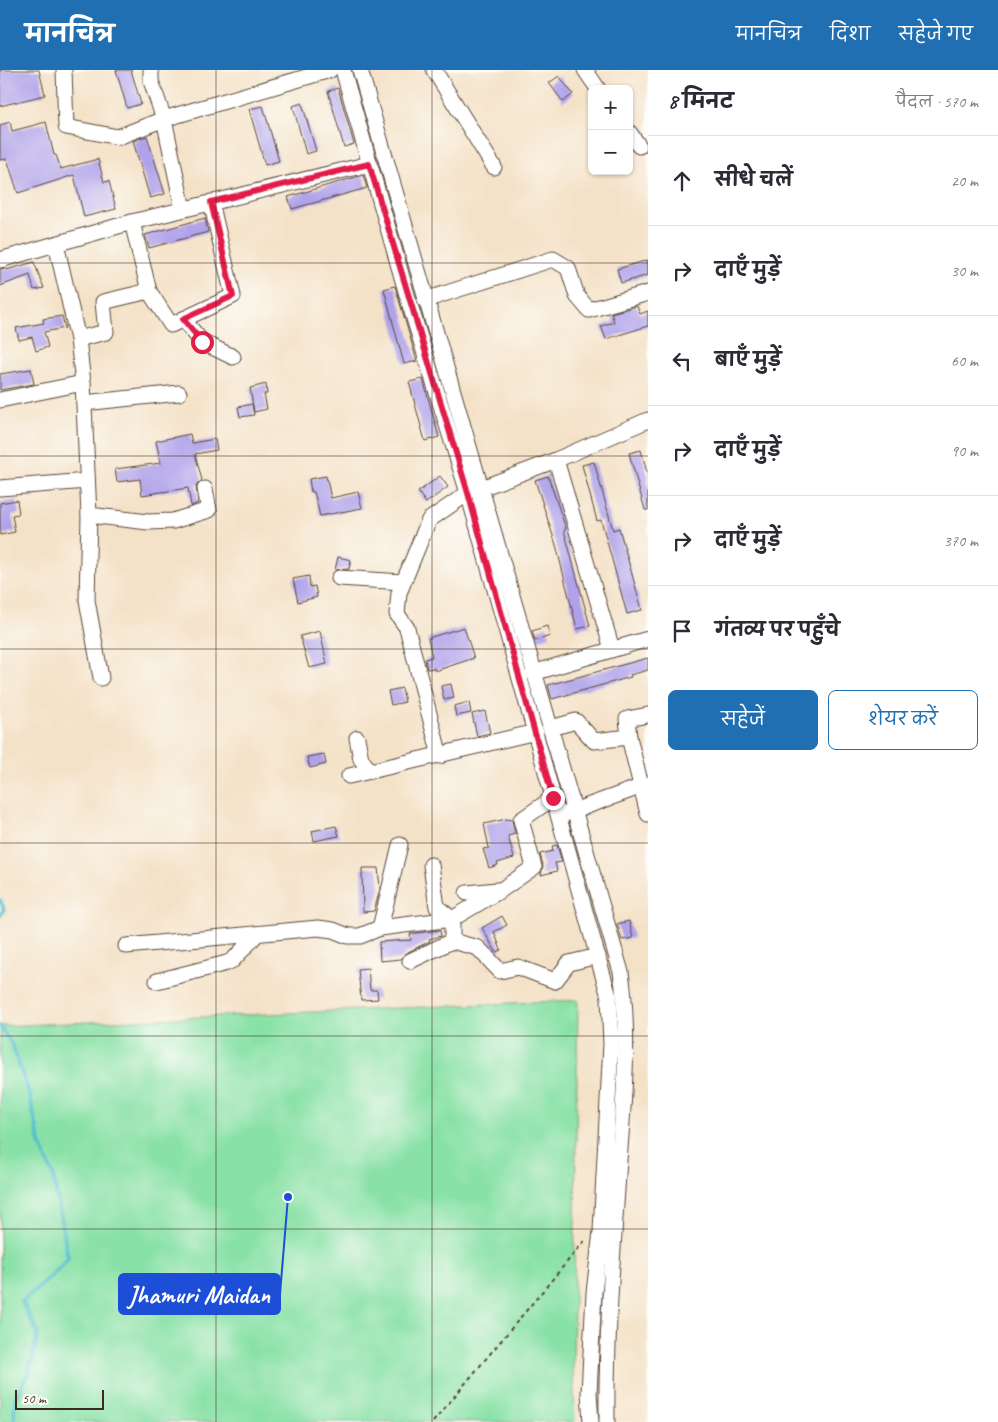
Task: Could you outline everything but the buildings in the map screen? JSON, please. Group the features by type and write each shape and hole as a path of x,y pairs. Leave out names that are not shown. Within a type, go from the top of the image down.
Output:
{"street":[{"path":"64,70 66,127 118,137 164,119 330,70"},
{"path":"151,70 151,81 164,119 183,209"},
{"path":"343,70 369,164 551,728 621,972 626,1009 626,1067 609,1314 607,1422"},
{"path":"360,70 425,300 553,798 609,996 611,1044 600,1231 594,1293 589,1393 591,1422"},
{"path":"434,70 494,167"},
{"path":"584,70 595,85"},
{"path":"633,138 639,146"},
{"path":"0,260 132,222 369,164"},
{"path":"132,222 149,291 171,324 233,296 211,202"},
{"path":"56,244 78,338 83,383 89,515 87,600 101,678"},
{"path":"425,300 553,259 568,268 577,296 589,310 648,293"},
{"path":"78,338 106,332 103,302 149,291"},
{"path":"183,319 202,342 233,357"},
{"path":"0,400 83,383"},
{"path":"84,403 179,393"},
{"path":"440,756 407,628 397,614 399,593 429,520 475,491 556,460 648,420"},
{"path":"556,460 612,649"},
{"path":"0,488 87,481"},
{"path":"89,515 148,522 173,521 209,510 205,489"},
{"path":"339,578 403,582"},
{"path":"533,673 648,639"},
{"path":"648,715 628,719 629,737 644,785 648,814"},
{"path":"551,728 576,721 594,741 629,737"},
{"path":"349,776 536,732"},
{"path":"357,738 361,759 370,771"},
{"path":"558,816 644,785"},
{"path":"126,946 318,928 333,930 348,936 360,936 380,928 452,919 501,890 534,867 521,820 553,798"},
{"path":"380,928 400,845"},
{"path":"431,866 437,907 452,919"},
{"path":"467,893 501,890"},
{"path":"452,919 452,941"},
{"path":"157,981 227,963 257,934"},
{"path":"410,961 452,941 478,948 500,971 518,967 555,981 569,963 598,956"}],"path":[{"path":"433,1422 586,1239 600,1231"}],"green space":[{"path":"578,1000 573,1368 575,1422 0,1422 0,1026"}],"waterway":[{"path":"0,900 4,909 0,916"},
{"path":"0,1026 13,1047 30,1097 40,1143 53,1175 68,1258 52,1276 22,1302 38,1333 29,1372 15,1400 14,1422"}],"place":[{"name":"Jhamuri Maidan","path":"288,1197"}],"route":[{"path":"202,342 183,319 233,296 211,202 369,164 468,493 521,676 553,798"}]}
